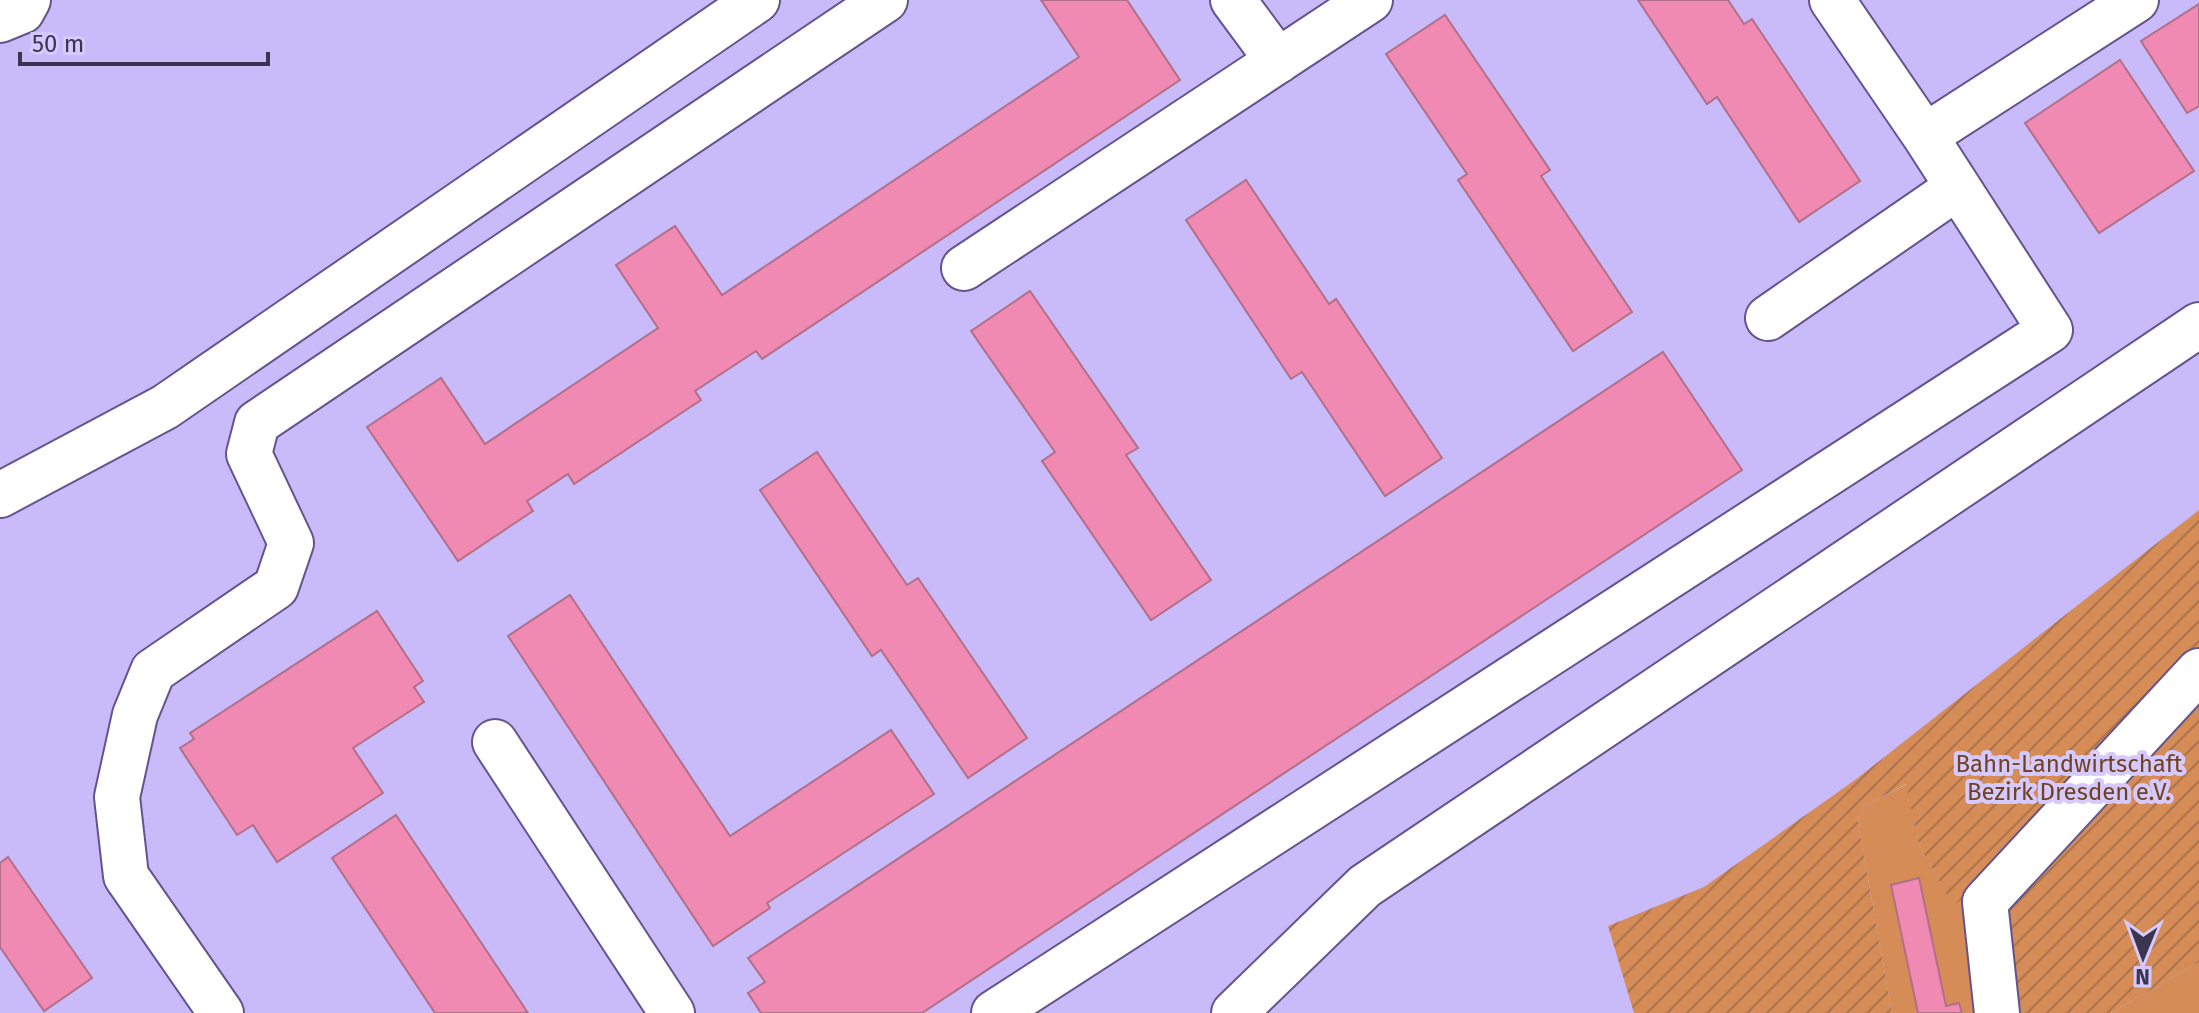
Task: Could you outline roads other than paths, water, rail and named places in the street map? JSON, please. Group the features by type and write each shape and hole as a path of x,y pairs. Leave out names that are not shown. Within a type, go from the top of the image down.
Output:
{"lane":[{"path":"0,20 22,11 28,0"},
{"path":"0,495 165,407 757,0"},
{"path":"221,1013 126,876 117,797 135,715 153,671 276,587 291,543 249,454 257,423 885,0"},
{"path":"1233,0 1278,61"},
{"path":"964,268 1370,0"},
{"path":"994,1013 2050,330 1955,189 1925,136 1832,0"},
{"path":"1925,136 2136,0"},
{"path":"1768,318 1955,189"},
{"path":"1234,1013 1365,886 2199,325"},
{"path":"1997,1013 1985,902 2199,671"},
{"path":"495,742 672,1013"}],"park label":[{"name":"Bahn-Landwirtschaft Bezirk Dresden e.V.","path":"2069,778"}]}
